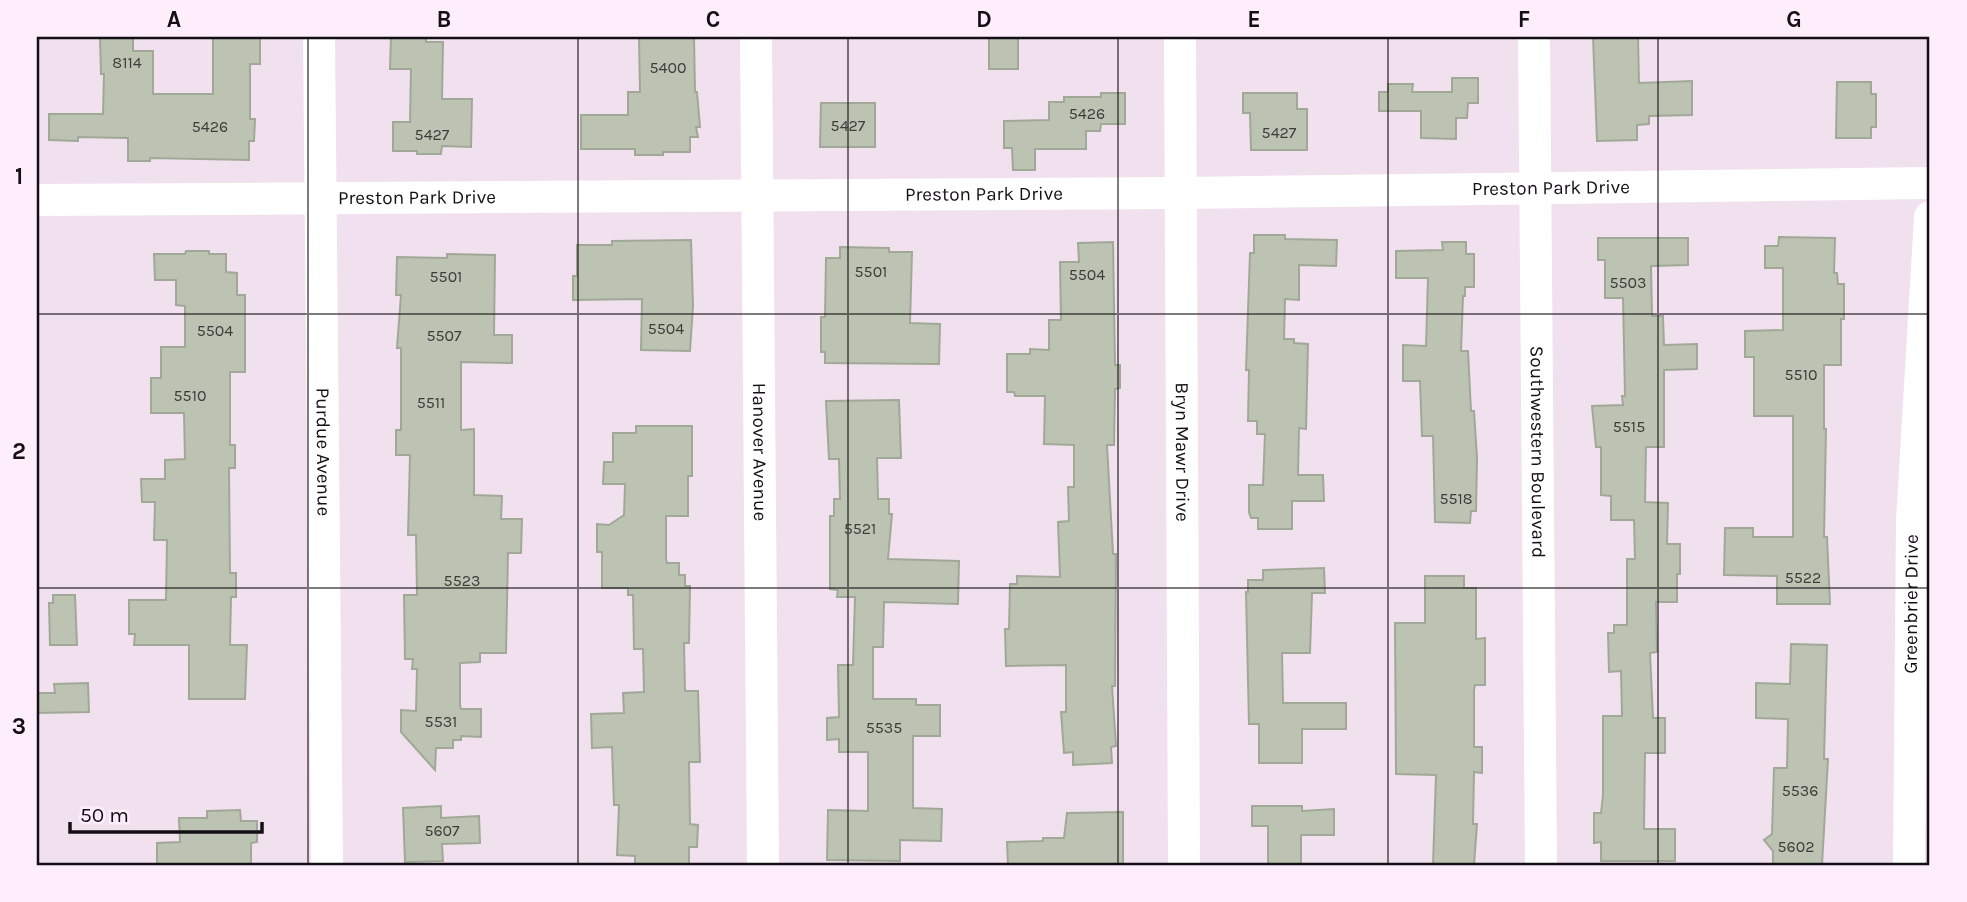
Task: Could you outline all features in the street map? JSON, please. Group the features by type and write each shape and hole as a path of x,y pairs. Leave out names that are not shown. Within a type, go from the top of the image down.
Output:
{"street":[{"name":"Purdue Avenue","path":"319,37 327,865"},
{"name":"Hanover Avenue","path":"756,37 763,865"},
{"name":"Bryn Mawr Drive","path":"1180,37 1184,865"},
{"name":"Southwestern Boulevard","path":"1534,37 1541,865"},
{"name":"Preston Park Drive","path":"37,200 1181,193 1930,183"},
{"name":"Greenbrier Drive","path":"1909,865 1912,521 1930,217"}],"building":[{"path":"100,37 133,37 133,51 153,51 153,94 213,94 213,37 260,37 260,64 250,64 250,119 255,119 254,141 249,141 249,160 150,158 150,161 128,161 128,138 78,137 78,141 49,140 49,114 103,114 104,74 101,74"},
{"path":"391,37 426,37 426,42 443,42 442,99 472,99 471,147 442,146 441,154 393,151 393,122 410,122 411,69 390,69"},
{"path":"639,37 694,37 695,92 700,127 696,127 698,137 690,137 690,152 663,152 663,155 635,155 635,149 581,149 581,115 628,115 628,92 640,92"},
{"path":"989,37 1018,37 1018,69 989,69"},
{"path":"1593,37 1638,37 1639,83 1692,81 1692,115 1649,116 1649,124 1637,125 1637,140 1597,141"},
{"path":"1452,78 1478,78 1478,103 1468,103 1467,118 1456,118 1456,139 1421,138 1421,111 1379,111 1379,92 1388,92 1388,84 1413,84 1412,92 1452,92"},
{"path":"1837,82 1871,82 1871,94 1876,94 1876,127 1871,127 1871,138 1836,138"},
{"path":"1101,93 1125,93 1125,124 1101,124 1100,131 1086,131 1086,149 1035,149 1035,170 1013,170 1012,148 1004,148 1004,121 1049,120 1049,102 1064,102 1064,97 1101,97"},
{"path":"1243,93 1297,93 1297,109 1307,109 1307,150 1251,150 1250,113 1243,113"},
{"path":"821,103 875,103 875,147 820,147"},
{"path":"1254,235 1285,235 1285,239 1337,240 1336,266 1299,265 1299,300 1285,299 1284,339 1308,344 1306,429 1299,428 1298,475 1323,475 1324,501 1292,501 1292,529 1258,529 1258,518 1251,518 1249,512 1249,485 1263,485 1265,434 1257,434 1257,421 1248,421 1249,370 1246,370 1250,253 1254,253"},
{"path":"1779,237 1835,238 1834,273 1837,273 1838,284 1844,284 1841,365 1824,365 1824,537 1827,537 1830,604 1777,604 1777,576 1724,575 1725,528 1753,528 1753,537 1793,537 1793,416 1754,416 1754,357 1745,357 1745,331 1783,330 1783,268 1765,268 1765,246 1778,246"},
{"path":"1598,238 1688,238 1688,265 1651,266 1652,316 1663,316 1664,345 1697,344 1697,369 1664,370 1664,447 1646,447 1645,502 1668,503 1667,544 1680,544 1680,574 1677,574 1677,602 1656,602 1657,652 1650,653 1653,718 1665,718 1665,753 1645,753 1644,829 1675,829 1675,861 1601,861 1601,842 1594,843 1594,813 1601,813 1603,795 1603,716 1622,716 1621,671 1609,672 1608,633 1614,633 1614,625 1627,625 1627,559 1635,559 1634,520 1611,520 1611,496 1601,495 1601,447 1596,447 1592,406 1623,405 1622,396 1625,396 1623,298 1605,298 1605,260 1598,260"},
{"path":"691,240 693,306 690,351 641,350 642,299 573,300 573,276 577,276 577,245 612,245 612,241"},
{"path":"1113,242 1115,365 1120,365 1120,388 1115,389 1114,445 1107,445 1113,554 1116,554 1115,686 1112,686 1116,746 1111,747 1112,763 1073,765 1073,752 1064,753 1061,712 1066,712 1066,665 1006,666 1005,629 1009,629 1010,584 1017,584 1017,576 1060,577 1058,522 1069,521 1068,487 1074,487 1074,445 1044,444 1045,396 1015,396 1014,392 1007,392 1007,354 1030,354 1030,349 1049,350 1049,320 1061,320 1060,262 1079,262 1078,243"},
{"path":"1442,242 1466,242 1466,254 1474,254 1474,287 1465,287 1463,296 1461,351 1468,351 1477,458 1476,511 1471,511 1470,523 1435,522 1433,436 1422,436 1420,381 1403,381 1403,345 1426,346 1428,278 1396,278 1396,251 1443,250"},
{"path":"840,247 889,248 889,252 912,252 910,323 940,324 939,364 825,363 825,352 821,352 821,317 825,317 826,258 840,258"},
{"path":"186,251 226,254 226,272 237,273 237,295 245,295 245,372 230,372 230,445 235,445 235,468 229,468 230,573 236,573 236,597 231,597 230,645 247,645 245,699 189,699 189,645 134,645 135,634 129,634 129,600 166,600 167,540 154,540 155,502 142,502 141,479 165,479 165,460 185,459 184,413 151,413 151,378 161,378 161,347 185,347 185,306 176,305 176,280 155,280 154,254 185,254"},
{"path":"447,254 495,255 494,335 512,335 512,363 461,362 461,430 474,429 474,495 502,496 501,519 522,519 521,553 508,553 506,653 480,653 480,662 460,663 461,709 481,709 481,737 461,736 461,740 453,740 453,748 436,748 435,770 401,732 401,710 416,711 417,669 412,669 413,659 405,659 404,595 417,595 416,535 408,535 410,455 396,455 396,430 401,430 401,348 397,348 401,295 396,295 397,257 447,258"},
{"path":"899,400 901,458 877,458 878,499 889,499 889,514 892,514 888,559 959,561 958,604 884,602 883,647 873,647 873,699 916,699 916,705 940,705 940,736 913,736 913,808 942,809 941,841 900,840 900,861 827,860 828,810 868,811 868,752 839,752 839,739 827,740 827,718 839,717 838,665 853,665 855,597 837,597 838,590 830,589 830,516 834,516 834,499 840,499 839,459 829,459 826,401"},
{"path":"636,426 692,426 692,476 688,476 688,516 666,516 667,563 679,563 679,575 685,575 685,586 690,586 689,643 684,643 685,691 698,691 700,762 689,762 690,824 698,825 697,847 689,847 689,865 635,865 635,856 617,855 619,805 614,805 612,747 592,748 591,714 624,713 623,693 644,692 643,649 634,649 633,595 628,595 628,588 602,588 602,552 597,552 597,524 609,525 624,515 625,484 603,484 604,462 613,462 613,433 636,433"},
{"path":"1324,568 1325,593 1312,593 1310,653 1282,653 1283,703 1346,703 1346,729 1302,729 1302,763 1259,763 1259,724 1249,724 1248,580 1263,580 1263,570"},
{"path":"1425,576 1464,576 1464,588 1476,588 1476,639 1485,638 1485,685 1475,685 1474,690 1474,747 1482,747 1482,773 1474,772 1473,824 1477,824 1474,865 1433,865 1436,775 1396,774 1395,623 1425,623"},
{"path":"53,595 75,595 77,645 50,645 49,603 53,603"},
{"path":"1791,644 1827,645 1824,759 1828,759 1822,865 1773,865 1773,851 1764,840 1772,834 1774,768 1787,768 1788,719 1756,718 1756,683 1790,684"},
{"path":"88,683 89,712 37,713 37,693 55,693 54,684"},
{"path":"441,806 441,818 479,816 480,843 442,844 443,861 405,862 403,808"},
{"path":"1252,806 1302,806 1302,811 1334,809 1334,835 1301,835 1301,864 1268,865 1268,826 1252,826"},
{"path":"240,810 241,821 257,821 257,842 251,843 251,865 157,865 157,843 180,842 179,818 207,818 207,811"},
{"path":"1123,812 1123,865 1008,865 1007,842 1064,838 1067,813"}]}
